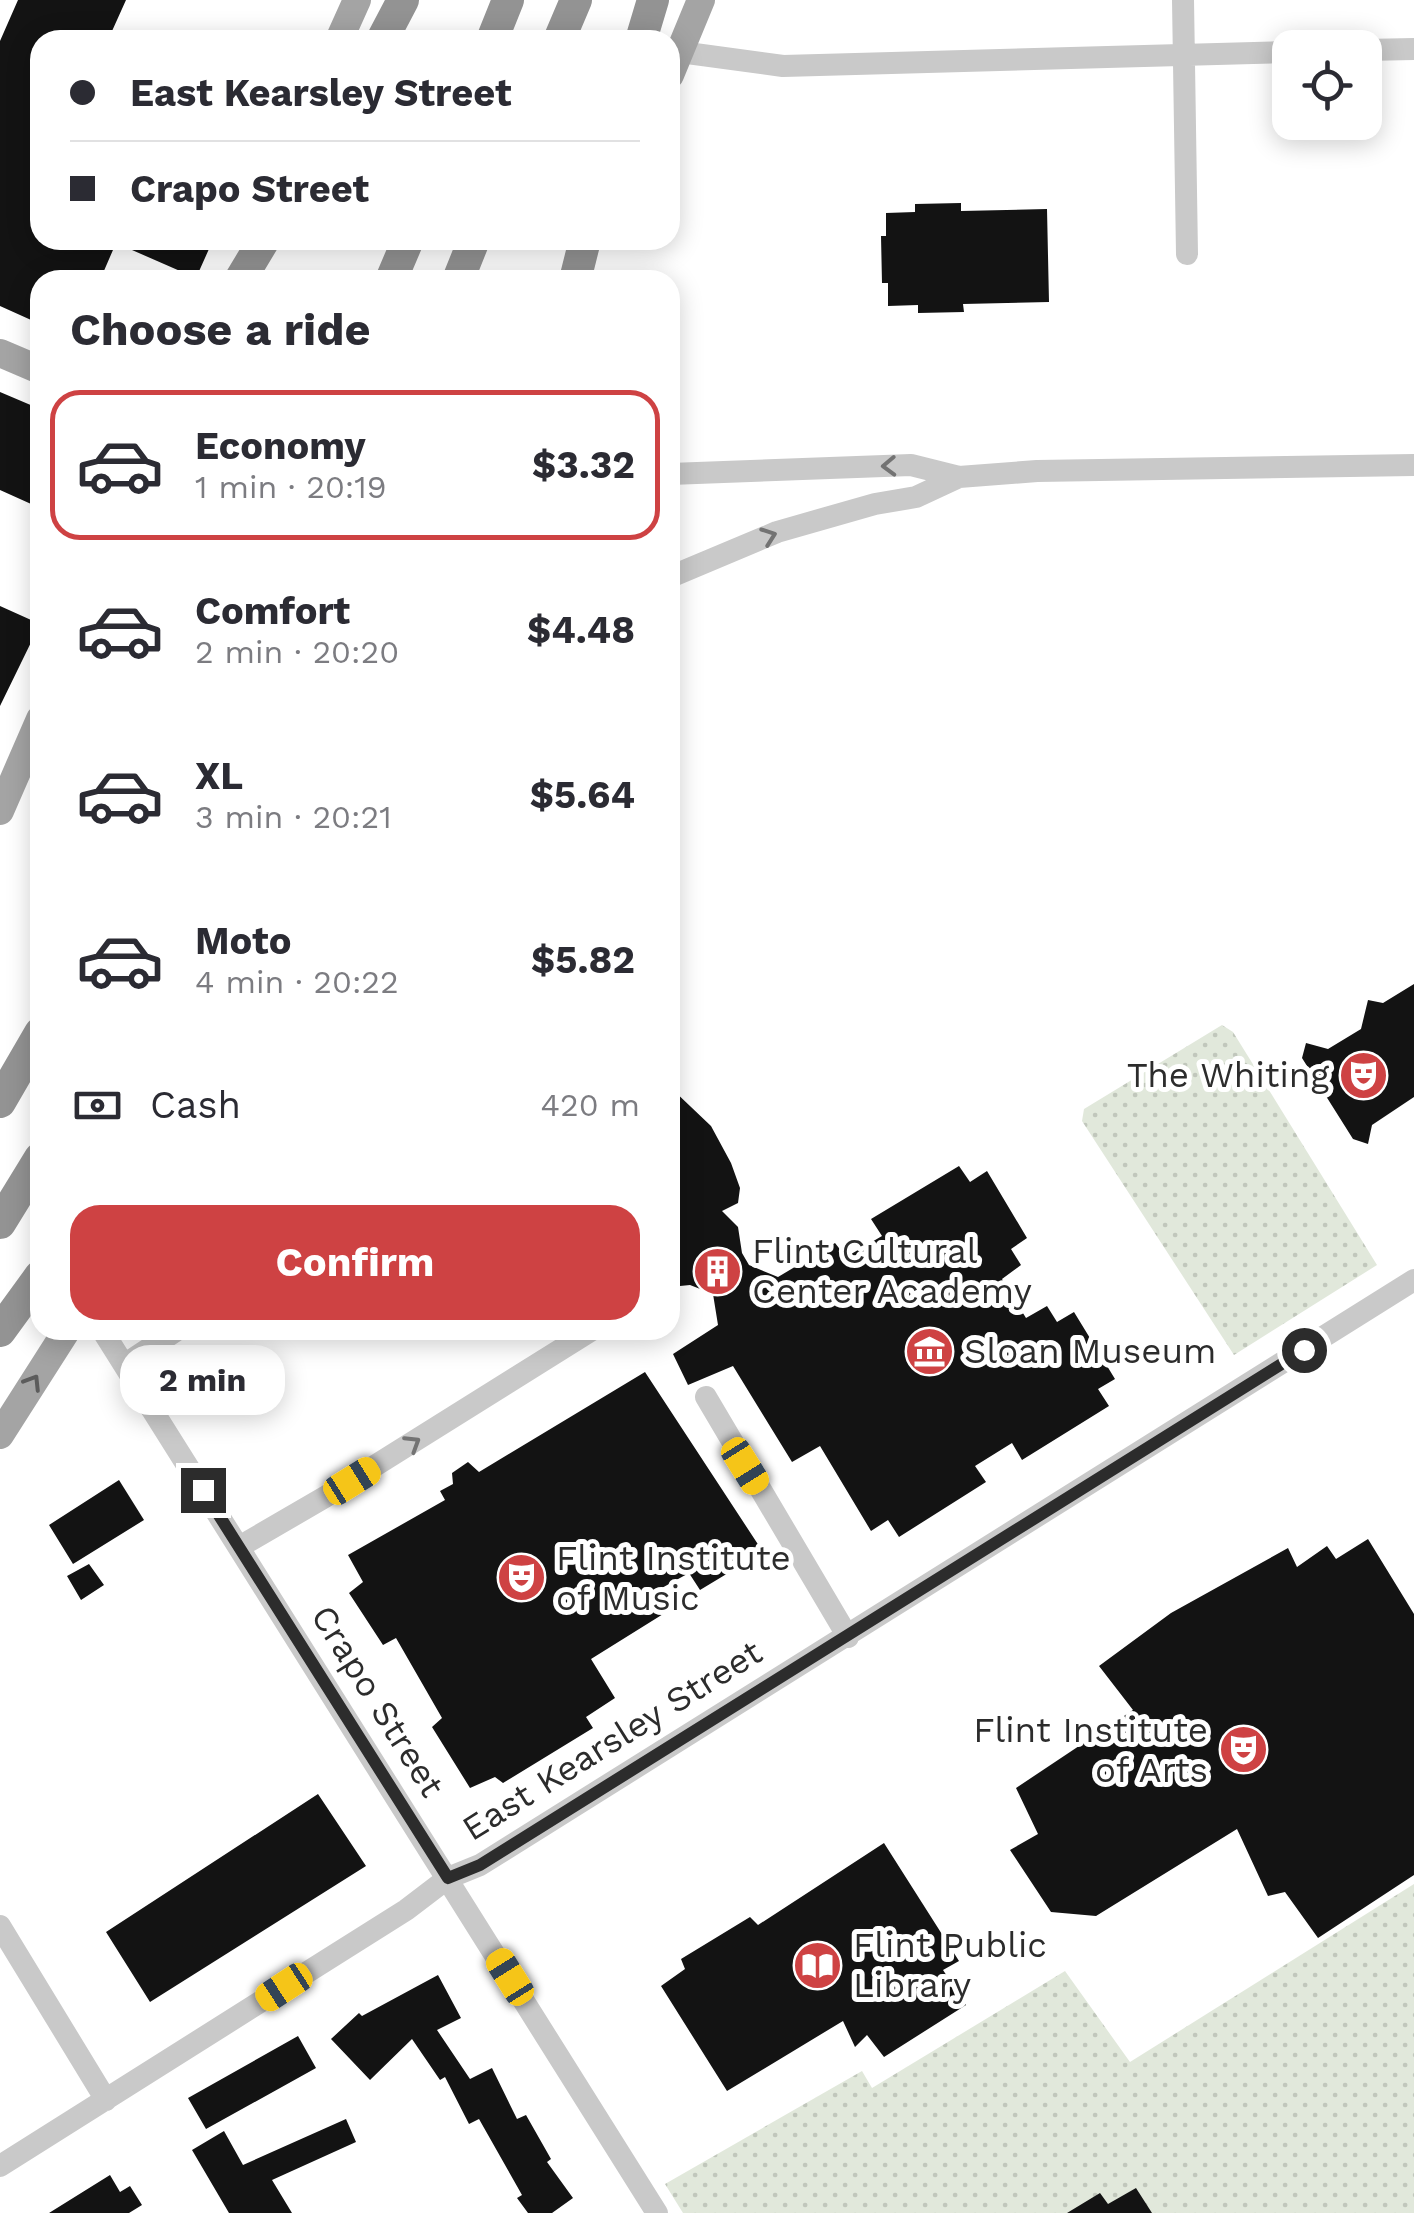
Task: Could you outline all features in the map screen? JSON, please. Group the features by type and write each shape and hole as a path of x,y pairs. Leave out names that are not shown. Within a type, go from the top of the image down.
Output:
{"highway":[{"path":"388,30 404,0"},
{"path":"496,30 508,0"},
{"path":"563,30 576,0"},
{"path":"644,30 653,0"},
{"path":"0,1102 30,1050"},
{"path":"0,1223 30,1174"},
{"path":"0,1331 30,1290"}],"main road":[{"path":"344,30 357,0"},
{"path":"680,51 701,0"},
{"path":"0,353 30,366"},
{"path":"0,810 20,759"},
{"path":"0,1435 61,1340"}],"street":[{"path":"1182,0 1187,254"},
{"path":"1382,50 1414,49"},
{"path":"680,63 782,66 1272,52"},
{"path":"680,474 911,465 960,477 1037,471 1414,465"},
{"path":"680,566 777,532 875,504 916,498 960,477"},
{"name":"East Kearsley Street","path":"0,2166 406,1910 448,1878 480,1865 1414,1280"},
{"name":"Crapo Street","path":"108,1340 657,2213"},
{"path":"124,1364 161,1340"},
{"path":"239,1547 576,1340"},
{"path":"706,1397 848,1636"},
{"path":"0,1926 106,2100"}],"shaded area":[{"path":"1222,1025 1233,1032 1377,1265 1234,1355 1082,1121 1084,1109"},
{"path":"1414,1884 1414,2213 683,2213 665,2184 862,2071 872,2088 1065,1971 1130,2062"}],"building":[{"path":"18,0 126,0 112,30 30,30 30,250 113,250 104,270 30,270 30,320 0,306 0,41"},
{"path":"961,203 961,211 1047,209 1049,302 963,304 964,312 918,313 918,305 888,306 888,283 882,283 881,236 886,236 886,213 915,212 915,204"},
{"path":"132,250 209,250 200,270 178,270"},
{"path":"0,392 30,405 30,504 0,490"},
{"path":"0,606 30,620 30,644 0,706"},
{"name":"The Whiting","path":"1414,984 1414,1097 1372,1125 1368,1144 1353,1139 1302,1058 1306,1043 1328,1049 1361,1029 1368,1000 1383,1003"},
{"name":"Sloan Museum","path":"680,1097 711,1126 731,1163 740,1188 738,1203 722,1211 738,1227 742,1253 749,1265 778,1277 835,1243 846,1257 882,1236 871,1219 959,1166 970,1182 987,1171 1027,1238 1011,1249 1021,1265 1002,1279 1026,1318 1047,1306 1057,1322 1074,1312 1115,1379 1098,1389 1109,1406 1022,1460 1012,1443 975,1466 986,1482 899,1537 888,1520 871,1531 820,1446 792,1462 733,1366 688,1385 673,1354 718,1325 713,1294 690,1285 680,1286"},
{"name":"Flint Institute of Music","path":"645,1372 763,1552 700,1590 689,1573 660,1589 668,1611 591,1659 615,1698 586,1717 593,1728 503,1783 495,1777 470,1788 432,1727 442,1718 396,1638 383,1645 349,1593 363,1582 348,1555 445,1500 440,1491 453,1484 452,1473 468,1462 479,1472"},
{"path":"119,1480 144,1520 73,1564 49,1525"},
{"name":"Flint Institute of Arts","path":"1368,1539 1414,1614 1414,1875 1318,1938 1285,1892 1268,1896 1237,1829 1096,1916 1051,1912 1010,1850 1038,1834 1016,1788 1133,1710 1099,1666 1171,1613 1288,1548 1297,1567 1327,1546 1336,1559"},
{"path":"89,1564 104,1585 81,1600 67,1576"},
{"path":"318,1794 366,1866 150,2002 106,1932"},
{"name":"Flint Public Library","path":"884,1843 959,1961 943,1970 966,2005 884,2057 867,2035 855,2047 843,2021 727,2091 661,1986 685,1969 681,1959 750,1917 758,1925"},
{"path":"438,1975 461,2018 437,2030 470,2079 492,2068 517,2119 526,2115 551,2159 547,2162 573,2198 552,2213 528,2213 479,2119 469,2124 445,2077 440,2080 412,2039 370,2080 331,2039 359,2013 362,2016"},
{"path":"298,2036 316,2068 206,2129 188,2098"},
{"path":"346,2119 356,2142 272,2180 292,2213 229,2213 192,2150 224,2131 243,2165"},
{"path":"110,2175 120,2192 130,2186 142,2205 129,2213 49,2213"},
{"path":"1136,2188 1152,2213 1067,2213 1100,2193 1108,2204"}],"place":[{"name":"The Whiting","path":"1364,1075"},
{"name":"Flint Cultural Center Academy","path":"717,1271"},
{"name":"Sloan Museum","path":"929,1351"},
{"name":"Flint Institute of Music","path":"521,1578"},
{"name":"Flint Institute of Arts","path":"1243,1750"},
{"name":"Flint Public Library","path":"818,1965"}],"route":[{"path":"203,1490 448,1878 480,1865 1304,1350"}]}
